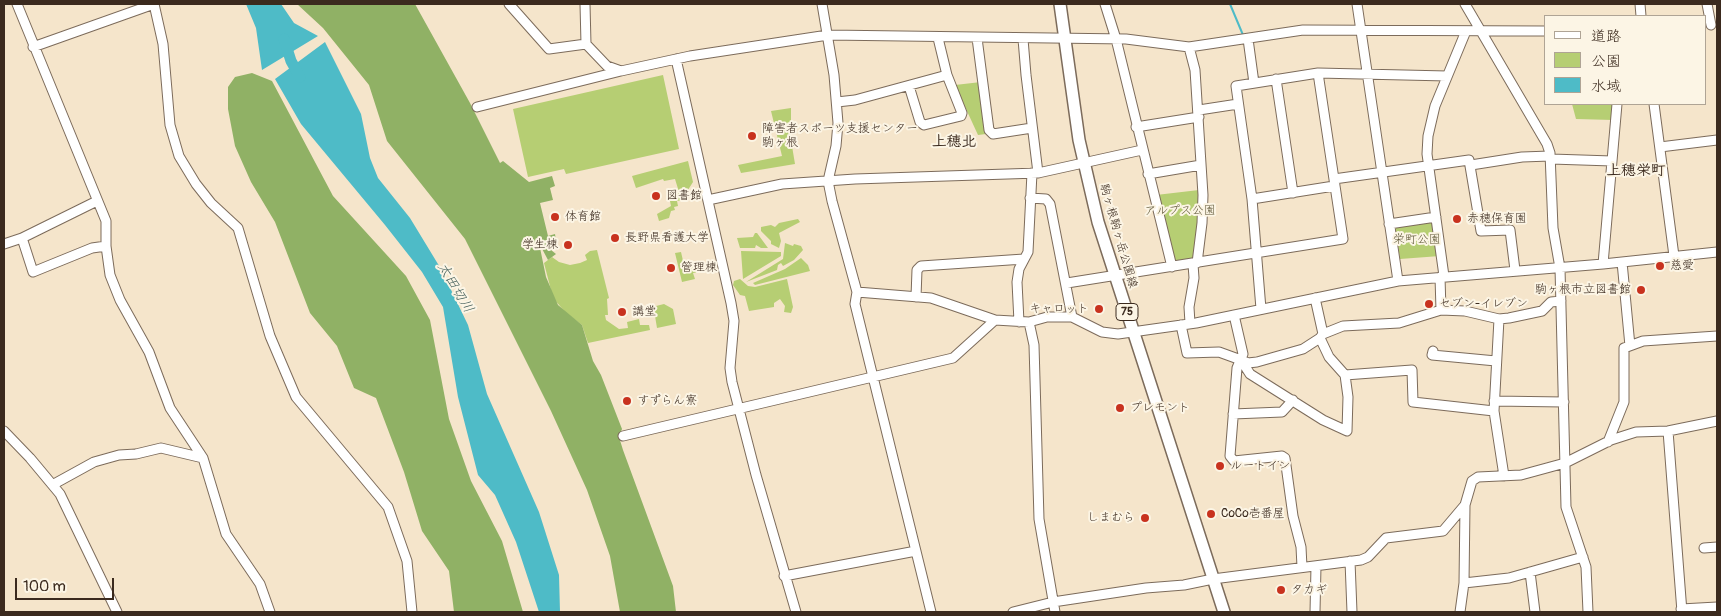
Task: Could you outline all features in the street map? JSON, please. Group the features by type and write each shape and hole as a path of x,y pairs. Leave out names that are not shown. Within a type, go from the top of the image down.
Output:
{"main road":[{"name":"駒ヶ根駒ヶ岳公園線","path":"1060,4 1083,162 1115,276 1224,612"}],"street":[{"path":"17,4 33,47 106,221 106,246 110,275 120,300 149,352 170,408 203,458 226,534 260,584 270,612"},
{"path":"33,47 154,4 163,44 170,125 179,156 196,184 211,203 238,228 270,336 296,396 388,507 407,562 412,612"},
{"path":"509,4 549,49 586,44"},
{"path":"585,4 586,44 607,66 621,70"},
{"path":"822,4 837,102 836,146 828,181 857,292 855,304 872,378 931,612"},
{"path":"1105,4 1116,39 1136,127 1172,267"},
{"path":"1357,4 1398,281"},
{"path":"1465,4 1547,144 1550,157 1553,228 1560,268 1566,507 1583,557 1588,584 1588,612"},
{"path":"1707,4 1711,25"},
{"path":"477,107 621,70 676,59 828,35 1116,39 1189,47 1303,30 1544,31"},
{"path":"1441,310 1442,277 1429,166 1428,136 1435,106 1466,30"},
{"path":"909,86 920,122 924,125 961,116 962,113 947,75 938,38"},
{"path":"977,38 989,130 993,134 1032,128"},
{"path":"1019,322 1016,282 1019,269 1028,252 1030,198 1035,173 1023,39"},
{"path":"1248,39 1254,83"},
{"path":"1189,47 1195,70 1199,114 1202,223 1185,324 1187,353 1219,352 1248,363 1303,349 1322,336 1343,326 1399,323 1441,310 1465,312 1499,319 1542,311 1551,302 1561,301"},
{"path":"676,59 732,302 734,322 730,368 756,475 796,612"},
{"path":"1261,309 1252,199 1236,86 1318,73 1447,76"},
{"path":"1068,283 1343,239 1318,73"},
{"path":"837,102 855,100 947,75"},
{"path":"1276,79 1293,193"},
{"path":"1136,127 1238,104"},
{"path":"1603,264 1617,105"},
{"path":"1654,105 1674,256"},
{"path":"1660,147 1717,140"},
{"path":"708,200 782,184 1035,173 1142,150"},
{"path":"1471,165 1522,157 1550,157 1612,162"},
{"path":"1252,199 1293,193 1381,172 1469,160 1481,231 1510,230 1514,270"},
{"path":"1148,174 1201,165"},
{"path":"1030,198 1046,199 1050,204 1068,283 1072,317"},
{"path":"4,244 22,238 98,201"},
{"path":"1389,224 1436,216"},
{"path":"22,238 33,272 92,248 106,246"},
{"path":"857,292 931,298 996,320 1029,322 1047,317 1072,317 1102,332 1118,334 1234,315 1398,281 1514,270 1560,268 1717,252"},
{"path":"916,297 917,270 921,266 1024,259"},
{"path":"1622,262 1630,346"},
{"path":"1241,360 1250,374 1323,420 1346,431 1348,396 1345,375 1329,357 1322,336 1315,298"},
{"path":"1234,315 1243,354 1237,368 1231,459 1234,461 1282,456 1285,458 1295,526 1300,538 1302,567"},
{"path":"1499,319 1494,411 1504,476"},
{"path":"622,436 952,358 996,320"},
{"path":"1029,322 1034,345 1038,519 1054,612"},
{"path":"1608,442 1624,402 1624,348 1643,341 1717,336"},
{"path":"1433,351 1432,355 1496,361"},
{"path":"1345,375 1412,370 1413,402 1494,411"},
{"path":"1233,414 1282,412 1293,400"},
{"path":"1494,401 1564,402"},
{"path":"1460,612 1464,583 1465,505 1472,481 1478,478 1521,474 1565,463 1608,442 1636,432 1668,431 1717,421"},
{"path":"4,431 54,484 117,612"},
{"path":"1668,431 1682,610 1717,607"},
{"path":"54,484 94,462 119,455 136,454 161,448 203,458"},
{"path":"1013,612 1052,602 1316,566 1368,557 1386,538 1442,531 1465,505"},
{"path":"1704,548 1717,547"},
{"path":"784,576 916,551"},
{"path":"1464,583 1501,580 1583,557"},
{"path":"1350,561 1352,612"},
{"path":"1315,612 1316,566"},
{"path":"1530,572 1535,612"}],"green space":[{"path":"297,4 415,4 470,103 500,163 503,161 529,182 552,176 555,186 550,188 553,200 540,203 548,236 555,234 556,241 550,242 551,250 556,254 548,260 539,243 546,277 558,305 582,325 593,361 601,375 622,429 619,437 673,586 676,612 620,612 610,556 587,490 551,411 465,239 387,141 369,85 323,28"},
{"path":"252,73 272,81 333,196 406,276 430,320 449,419 471,481 502,541 523,612 454,612 449,571 422,531 404,472 376,398 354,388 337,346 310,313 275,222 251,182 235,146 228,109 228,87 235,77"},
{"path":"663,75 679,149 566,174 564,169 528,177 513,109"},
{"path":"981,82 986,134 978,135 955,85"},
{"path":"1572,105 1614,105 1613,120 1576,119"},
{"path":"791,108 791,140 795,164 741,173 738,165 782,156 771,111"},
{"path":"688,161 693,182 686,193 681,194 683,200 677,201 678,206 674,207 675,210 671,211 669,218 659,221 657,214 671,206 670,201 675,199 673,193 679,192 675,179 664,181 663,179 636,188 632,176"},
{"name":"アルプス公園","path":"1199,190 1199,223 1194,258 1176,263 1156,195"},
{"path":"798,219 800,222 779,233 781,241 779,248 771,244 771,241 761,231 761,227 771,225 775,227 779,223"},
{"name":"栄町公園","path":"1432,220 1440,256 1400,259 1395,225"},
{"path":"757,233 768,248 761,248 756,245 755,248 740,248 737,238 753,237"},
{"path":"785,243 801,246 803,250 794,260 783,266 781,263 778,265 777,270 746,282 783,259"},
{"path":"597,250 609,298 607,299 608,315 605,315 606,320 619,329 628,328 627,322 639,319 640,325 649,325 650,330 588,343 582,325 566,313 553,298 544,263 552,257 559,262 570,265 580,263 587,260 585,255 590,251"},
{"path":"741,251 781,252 781,256 743,279"},
{"path":"681,252 684,265 699,262 700,267 704,266 705,271 693,273 695,279 682,282 675,253"},
{"path":"801,258 808,265 810,271 755,285 753,283 785,269"},
{"path":"740,279 748,286 755,287 787,279 793,307 791,313 784,312 785,306 780,299 774,303 774,307 749,311 745,296 740,295 733,285 734,281"},
{"path":"664,304 673,309 676,324 657,328 654,310 656,306"}],"water":[{"path":"246,4 281,4 294,23 318,36 262,70 256,28"},
{"path":"325,42 361,114 370,158 378,178 410,218 441,269 468,325 487,394 539,512 559,575 560,612 539,612 516,542 495,495 478,475 458,397 443,307 422,272 301,124 275,79"}],"waterway":[{"path":"1230,4 1243,35"},
{"name":"太田切川","path":"284,39 291,61 300,77"}],"place":[{"name":"障害者スポーツ支援センター 駒ヶ根","path":"752,136"},
{"name":"図書館","path":"656,196"},
{"name":"体育館","path":"555,217"},
{"name":"赤穂保育園","path":"1457,219"},
{"name":"長野県看護大学","path":"615,238"},
{"name":"学生棟","path":"568,245"},
{"name":"慈愛","path":"1660,266"},
{"name":"管理棟","path":"671,268"},
{"name":"駒ヶ根市立図書館","path":"1641,290"},
{"name":"セブン-イレブン","path":"1429,304"},
{"name":"キャロット","path":"1099,309"},
{"name":"講堂","path":"622,312"},
{"name":"すずらん寮","path":"627,401"},
{"name":"プレモント","path":"1120,408"},
{"name":"ルートイン","path":"1220,466"},
{"name":"CoCo壱番屋","path":"1211,514"},
{"name":"しまむら","path":"1145,518"},
{"name":"タカギ","path":"1281,590"}],"district":[{"name":"上穂北","path":"954,142"},
{"name":"上穂栄町","path":"1636,171"}]}
